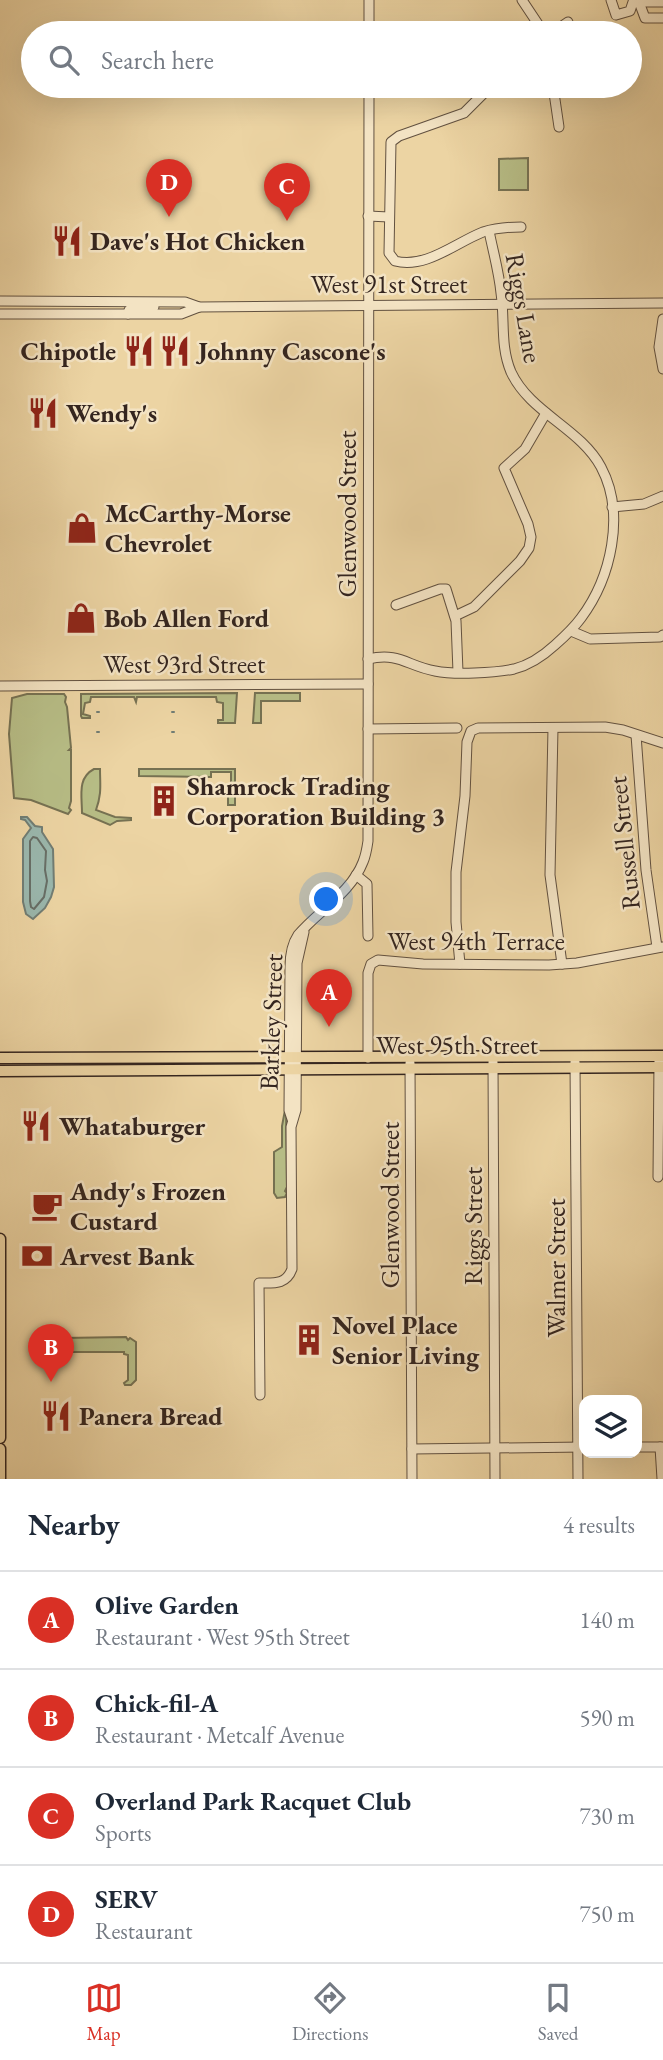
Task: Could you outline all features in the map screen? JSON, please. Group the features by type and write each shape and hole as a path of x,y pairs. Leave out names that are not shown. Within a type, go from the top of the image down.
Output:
{"main road":[{"path":"111,1071 126,1065 164,1063 165,1057"},
{"name":"West 95th Street","path":"0,1058 293,1057 368,1058 410,1063"},
{"name":"West 95th Street","path":"0,1071 293,1069 410,1063 661,1062"},
{"path":"0,1239 0,1438"},
{"path":"0,1449 0,1479"}],"street":[{"path":"369,0 369,21"},
{"path":"522,0 536,21"},
{"path":"611,0 616,15 630,11 635,1"},
{"path":"635,1 663,2"},
{"path":"635,1 646,18 663,18"},
{"name":"Glenwood Street","path":"356,875 363,862 368,841 369,98"},
{"name":"West 91st Street","path":"479,98 464,113 393,140 390,147 389,253 392,259 400,262 423,261 489,230 522,227"},
{"path":"555,98 559,127"},
{"path":"369,216 389,217"},
{"name":"Riggs Lane","path":"368,659 395,657 426,669 458,672 499,671 524,666 545,654 571,631 592,602 605,571 613,533 607,481 594,456 584,444 530,399 512,374 503,345 499,273 489,230"},
{"name":"West 91st Street","path":"0,301 178,302 199,307 663,303"},
{"path":"89,315 97,310 125,310 127,301"},
{"path":"128,314 132,308 174,307 178,302"},
{"name":"West 91st Street","path":"0,314 181,314 199,307"},
{"path":"663,319 659,347 663,369"},
{"path":"454,616 474,607 520,561 529,548 531,537 528,524 504,468 525,449 546,413"},
{"path":"612,507 644,504 663,496"},
{"path":"396,605 446,589 458,637 458,672"},
{"path":"571,631 600,640 663,635"},
{"name":"West 93rd Street","path":"0,686 368,684"},
{"path":"460,964 456,872 465,796 467,742 471,731 478,728 605,727 663,743"},
{"path":"368,729 457,728"},
{"path":"552,728 550,866 562,964"},
{"name":"Russell Street","path":"635,735 646,870 660,947"},
{"path":"356,875 367,884 368,936"},
{"name":"Barkley Street","path":"260,1395 259,1283 281,1282 287,1279 292,1269 292,1119 289,1110 298,958 304,931 356,875"},
{"name":"West 94th Terrace","path":"368,1058 368,973 371,964 378,960 460,964 562,964 660,947"},
{"name":"Riggs Street","path":"493,1062 495,1479"},
{"name":"Walmer Street","path":"575,1062 580,1395"},
{"path":"658,1177 661,1062"},
{"name":"Glenwood Street","path":"410,1063 412,1479"},
{"path":"412,1448 579,1447"},
{"path":"642,1447 662,1447 662,1479"},
{"name":"Walmer Street","path":"578,1479 580,1458"}],"green space":[{"path":"528,158 528,190 499,190 499,159"},
{"path":"237,693 235,723 218,723 218,720 223,720 223,703 217,702 216,697 137,697 136,702 134,697 91,697 90,702 85,703 83,714 90,718 81,716 81,694"},
{"path":"255,693 300,693 300,701 261,701 261,723 253,723"},
{"path":"27,694 64,694 66,697 71,748 71,810 68,814 31,800 14,798 9,734 12,698"},
{"path":"94,769 100,769 100,794 96,810 131,820 117,821 110,825 82,813 83,782"},
{"path":"139,769 235,769 235,805 228,805 231,772 211,772 211,777 139,776"},
{"path":"285,1110 287,1193 285,1197 277,1198 274,1193 274,1152 282,1147"},
{"path":"126,1337 136,1342 136,1380 131,1385 124,1383 128,1380 128,1355 124,1352 66,1352 62,1349 63,1338"}],"water":[{"path":"21,817 27,817 35,826 42,827 42,832 53,849 54,887 45,908 33,919 26,914 23,902 23,839 31,828"}],"place":[{"name":"SERV","path":"169,217"},
{"name":"Overland Park Racquet Club","path":"287,221"},
{"name":"Dave's Hot Chicken","path":"67,241"},
{"name":"Chipotle","path":"139,351"},
{"name":"Johnny Cascone's","path":"175,351"},
{"name":"Wendy's","path":"43,413"},
{"name":"McCarthy-Morse Chevrolet","path":"82,528"},
{"name":"Bob Allen Ford","path":"81,618"},
{"name":"Shamrock Trading Corporation Building 3","path":"164,801"},
{"name":"Olive Garden","path":"329,1027"},
{"name":"Whataburger","path":"36,1126"},
{"name":"Andy's Frozen Custard","path":"47,1206"},
{"name":"Arvest Bank","path":"37,1256"},
{"name":"Novel Place Senior Living","path":"309,1340"},
{"name":"Chick-fil-A","path":"51,1382"},
{"name":"Panera Bread","path":"56,1416"}]}
